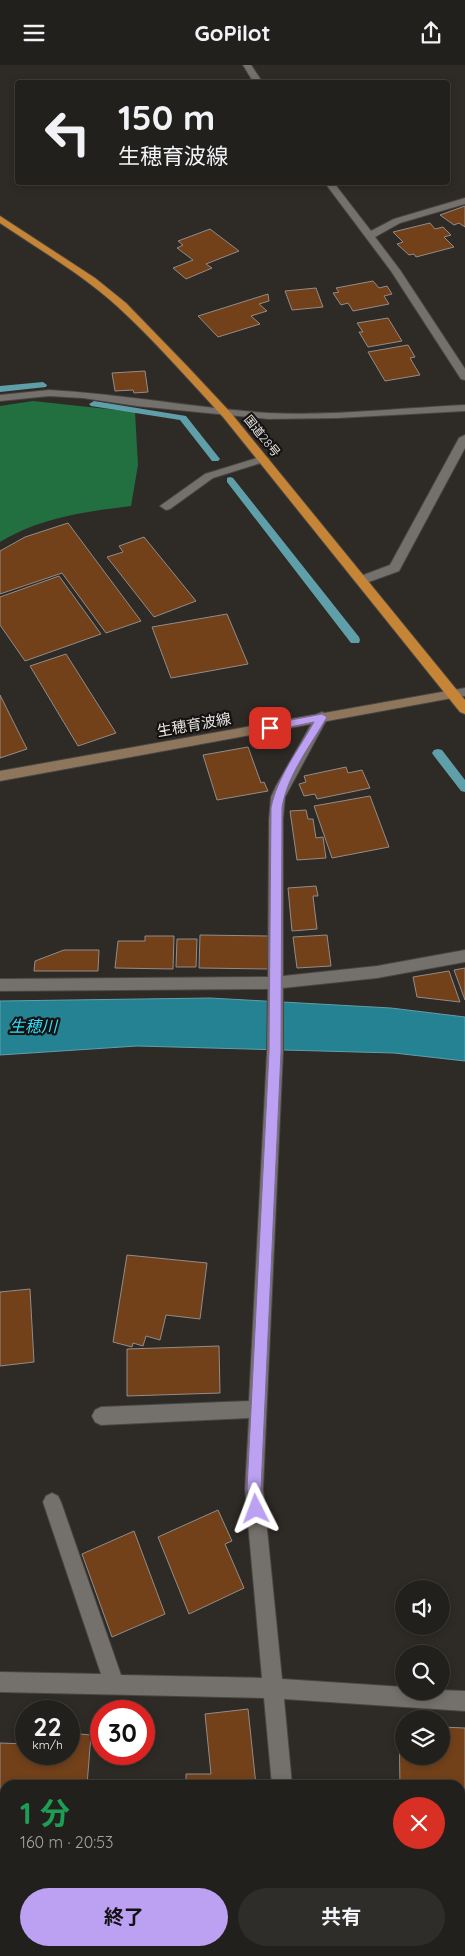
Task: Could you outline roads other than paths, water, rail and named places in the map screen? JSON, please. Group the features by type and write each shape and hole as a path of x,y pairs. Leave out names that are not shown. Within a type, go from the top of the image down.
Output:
{"highway":[{"name":"国道28号","path":"0,219 91,280 122,305 224,412 362,580 459,693 465,709"}],"main road":[{"name":"生穂育波線","path":"0,776 459,693"}],"street":[{"path":"247,65 257,80"},
{"path":"332,185 420,306 465,377"},
{"path":"370,236 397,221 465,201"},
{"path":"0,398 49,393 83,395 269,416 465,408"},
{"path":"362,580 395,569 465,438"},
{"path":"166,506 209,476 263,459"},
{"path":"281,1780 254,1489 275,1052 276,819 278,797 288,775 322,717"},
{"path":"0,985 275,991 465,956"},
{"path":"101,1415 258,1409"},
{"path":"52,1502 114,1684"},
{"path":"0,1682 272,1688 465,1701"}],"water":[{"name":"生穂川","path":"210,998 391,1008 465,1017 465,1061 394,1053 137,1046 0,1055 0,1001"}],"waterway":[{"path":"0,389 43,385"},
{"path":"94,404 183,418 215,459"},
{"path":"230,480 355,640"},
{"path":"438,753 465,788"}]}
